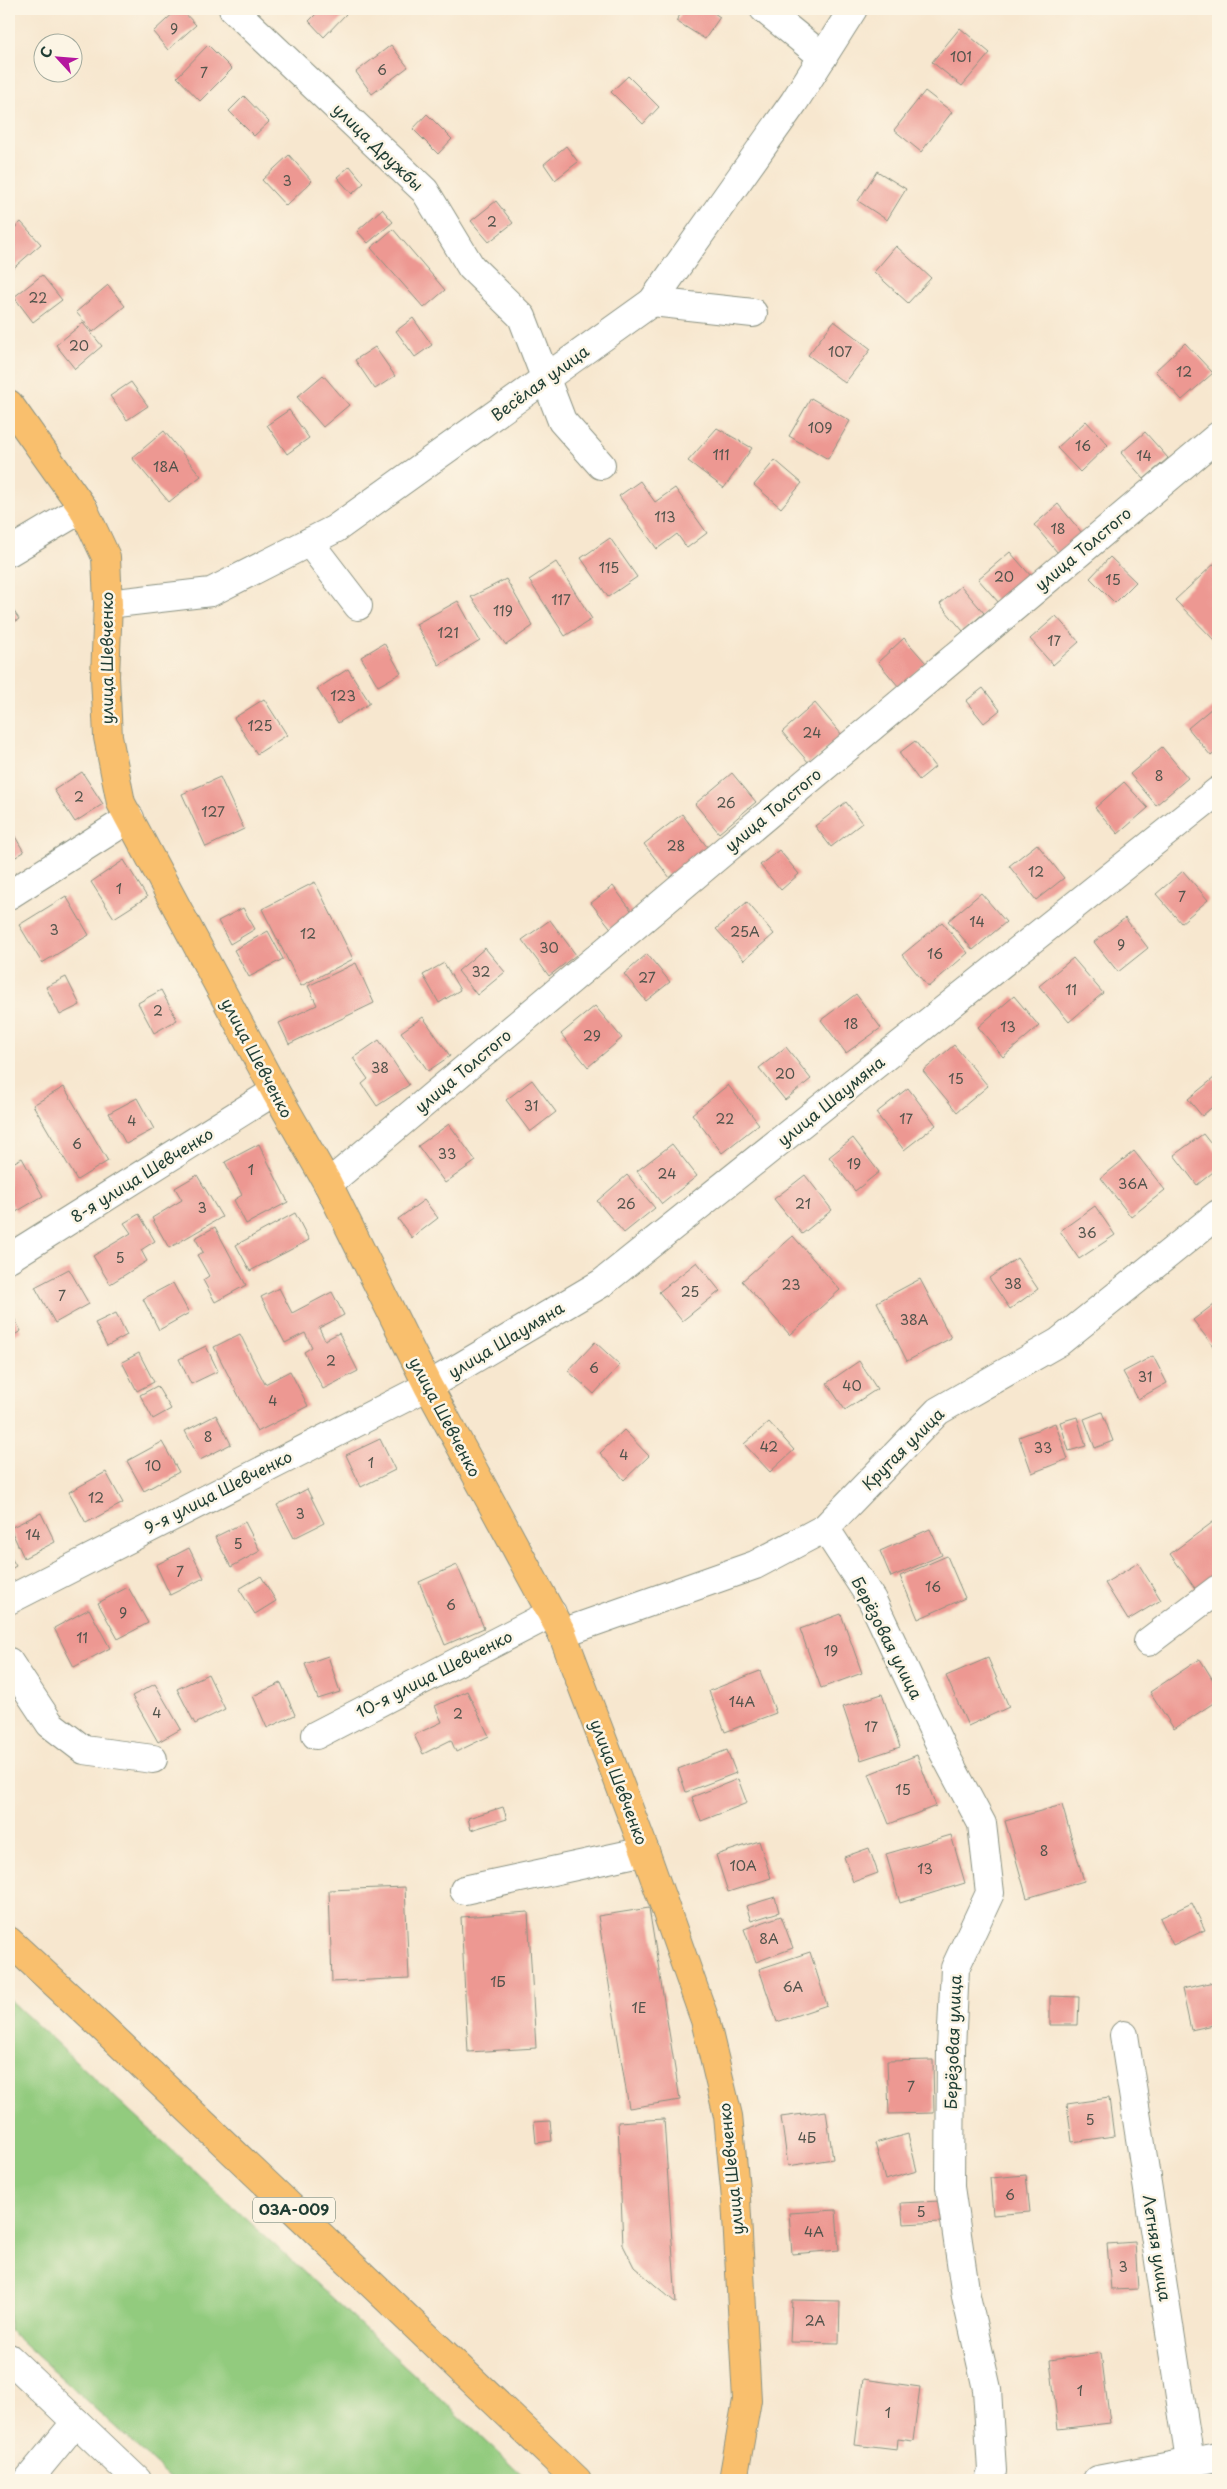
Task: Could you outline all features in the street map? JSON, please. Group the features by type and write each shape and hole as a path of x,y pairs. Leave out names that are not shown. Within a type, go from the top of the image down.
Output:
{"main road":[{"name":"улица Шевченко","path":"9,404 83,508 106,558 108,604 105,676 108,737 121,803 275,1091 328,1184 428,1386 557,1623 645,1851 705,2020 728,2116 736,2199 747,2400 733,2480"},
{"name":"03А-009","path":"9,1941 122,2046 577,2480"}],"street":[{"name":"улица Дружбы","path":"233,9 424,191 471,267 522,317 562,421 601,465"},
{"path":"764,9 823,58"},
{"name":"Весёлая улица","path":"108,604 211,592 334,529 652,302 794,102 854,9"},
{"path":"652,302 753,313"},
{"name":"улица Толстого","path":"328,1184 1218,436"},
{"path":"9,552 83,508"},
{"path":"309,542 358,606"},
{"name":"улица Шаумяна","path":"428,1386 602,1283 1218,791"},
{"path":"9,894 130,818"},
{"name":"8-я улица Шевченко","path":"9,1258 275,1091"},
{"name":"Крутая улица","path":"557,1623 755,1565 825,1528 938,1411 1059,1342 1218,1214"},
{"name":"9-я улица Шевченко","path":"9,1600 428,1386"},
{"name":"Берёзовая улица","path":"825,1528 872,1600 944,1754 982,1824 990,1893 955,1968 951,2048 950,2187 966,2296 987,2389 992,2471 989,2480"},
{"path":"1148,1642 1218,1589"},
{"name":"10-я улица Шевченко","path":"316,1735 557,1623"},
{"path":"9,1662 50,1724 84,1750 154,1760"},
{"path":"464,1890 645,1851"},
{"name":"Летняя улица","path":"1124,2035 1190,2462"},
{"path":"9,2358 137,2480"},
{"path":"28,2480 76,2422"},
{"path":"1097,2480 1218,2457"}],"green space":[{"path":"9,1999 528,2480 173,2480 9,2330"}],"building":[{"path":"178,9 181,9 196,25 168,50 153,32"},
{"path":"321,9 341,9 346,14 324,37 309,21"},
{"path":"684,9 708,9 720,17 705,39 676,21"},
{"path":"960,28 990,53 962,86 932,62"},
{"path":"208,45 232,69 200,101 177,77"},
{"path":"391,45 408,67 372,94 356,72"},
{"path":"628,76 659,107 643,124 611,92"},
{"path":"925,91 952,112 921,152 894,130"},
{"path":"244,96 269,122 254,136 229,111"},
{"path":"427,114 452,139 438,154 413,129"},
{"path":"566,146 578,162 555,180 544,164"},
{"path":"289,155 312,181 286,206 262,180"},
{"path":"350,166 364,183 352,194 337,177"},
{"path":"877,171 906,189 887,220 858,201"},
{"path":"496,201 513,223 489,242 471,221"},
{"path":"382,209 393,222 368,243 357,231"},
{"path":"21,222 41,244 9,272 9,233"},
{"path":"393,229 445,290 424,308 371,248"},
{"path":"896,246 931,278 908,303 874,272"},
{"path":"42,275 62,300 33,322 14,297"},
{"path":"108,285 125,306 93,332 76,312"},
{"path":"413,318 432,345 415,357 396,331"},
{"path":"834,321 871,349 845,383 808,355"},
{"path":"83,323 102,346 75,369 56,345"},
{"path":"1185,343 1213,373 1182,400 1155,371"},
{"path":"375,347 395,376 375,389 355,360"},
{"path":"323,375 349,405 323,427 297,397"},
{"path":"131,382 148,406 127,420 110,396"},
{"path":"811,398 850,421 828,459 789,436"},
{"path":"289,410 309,438 287,454 267,425"},
{"path":"1086,421 1108,445 1080,472 1057,448"},
{"path":"717,428 752,448 724,488 688,461"},
{"path":"164,431 201,476 169,502 132,458"},
{"path":"1145,432 1168,458 1144,479 1121,453"},
{"path":"775,460 802,483 781,508 754,485"},
{"path":"640,481 655,502 675,488 707,533 687,548 677,534 657,549 619,496"},
{"path":"1058,504 1082,533 1058,553 1034,525"},
{"path":"610,538 637,577 608,597 581,558"},
{"path":"1010,552 1031,576 999,603 978,579"},
{"path":"1110,557 1136,582 1115,603 1090,578"},
{"path":"556,562 592,619 565,636 529,580"},
{"path":"1215,563 1218,568 1218,644 1175,600"},
{"path":"506,579 533,626 506,645 471,597"},
{"path":"961,586 984,613 963,631 940,604"},
{"path":"458,601 480,641 439,665 416,624"},
{"path":"9,604 19,619 9,626"},
{"path":"1056,616 1079,642 1053,665 1030,639"},
{"path":"904,638 926,663 899,687 878,662"},
{"path":"384,643 401,673 378,686 361,657"},
{"path":"348,669 370,703 338,723 317,689"},
{"path":"983,688 1000,710 984,723 966,701"},
{"path":"264,699 287,735 257,754 234,718"},
{"path":"815,703 842,735 809,763 782,732"},
{"path":"1218,703 1218,750 1211,756 1188,728"},
{"path":"915,741 935,767 919,780 899,753"},
{"path":"1162,747 1188,778 1156,805 1130,774"},
{"path":"82,772 103,804 75,822 54,790"},
{"path":"732,773 756,802 719,833 695,804"},
{"path":"220,777 244,829 206,847 182,794"},
{"path":"1124,782 1148,808 1118,834 1095,808"},
{"path":"846,802 862,823 831,847 815,826"},
{"path":"682,814 708,848 670,878 644,844"},
{"path":"9,826 24,852 9,861"},
{"path":"1037,844 1064,878 1036,900 1009,866"},
{"path":"779,850 799,874 781,890 760,865"},
{"path":"124,860 147,897 114,918 91,882"},
{"path":"1183,871 1208,900 1181,923 1156,894"},
{"path":"315,882 353,959 301,986 262,909"},
{"path":"613,886 634,914 613,931 591,903"},
{"path":"981,893 1006,922 973,950 948,921"},
{"path":"66,896 89,935 42,963 19,925"},
{"path":"747,902 774,934 744,960 716,929"},
{"path":"243,908 255,929 230,944 218,921"},
{"path":"1125,918 1148,948 1118,972 1094,942"},
{"path":"550,920 576,955 549,976 522,940"},
{"path":"942,922 968,953 928,987 902,955"},
{"path":"268,931 283,959 249,977 234,950"},
{"path":"485,948 505,972 477,995 458,971"},
{"path":"647,954 670,982 646,1001 624,974"},
{"path":"1073,958 1103,993 1069,1022 1039,986"},
{"path":"356,963 374,1003 289,1044 279,1023 317,1005 308,986"},
{"path":"444,963 460,990 439,1003 423,975"},
{"path":"66,977 80,1005 60,1015 46,987"},
{"path":"161,990 177,1020 154,1033 138,1003"},
{"path":"856,994 881,1028 846,1053 821,1020"},
{"path":"1014,996 1039,1026 1003,1057 978,1027"},
{"path":"595,1006 622,1038 588,1067 561,1034"},
{"path":"423,1017 450,1056 428,1071 401,1032"},
{"path":"379,1040 409,1085 377,1106 362,1084 368,1079 353,1058"},
{"path":"954,1045 988,1086 957,1112 923,1071"},
{"path":"786,1047 811,1079 785,1100 759,1068"},
{"path":"1214,1078 1218,1084 1218,1102 1202,1116 1188,1099"},
{"path":"532,1080 556,1112 530,1132 506,1100"},
{"path":"728,1085 759,1124 722,1153 692,1114"},
{"path":"64,1087 108,1161 77,1180 33,1105"},
{"path":"908,1088 936,1125 904,1150 876,1113"},
{"path":"137,1098 154,1129 126,1144 109,1113"},
{"path":"449,1124 476,1161 445,1183 418,1146"},
{"path":"1203,1134 1218,1153 1218,1168 1197,1185 1174,1155"},
{"path":"853,1138 879,1172 855,1191 829,1157"},
{"path":"259,1144 288,1202 246,1224 234,1200 242,1195 225,1162"},
{"path":"672,1144 697,1176 662,1204 637,1171"},
{"path":"1134,1151 1165,1190 1131,1217 1101,1178"},
{"path":"22,1158 43,1196 16,1212 9,1199 9,1165"},
{"path":"197,1175 222,1217 169,1248 152,1218 182,1200 175,1188"},
{"path":"627,1175 655,1208 624,1233 597,1201"},
{"path":"805,1175 832,1210 802,1234 774,1199"},
{"path":"424,1200 438,1218 412,1238 398,1219"},
{"path":"1095,1206 1115,1235 1079,1259 1060,1231"},
{"path":"295,1213 309,1240 250,1271 236,1245"},
{"path":"139,1214 155,1241 141,1250 147,1261 110,1284 93,1256 131,1233 124,1223"},
{"path":"215,1227 246,1285 215,1302 203,1280 209,1276 197,1255 203,1252 195,1238"},
{"path":"793,1236 840,1290 790,1335 742,1281"},
{"path":"1017,1258 1038,1289 1010,1309 989,1278"},
{"path":"697,1262 720,1291 682,1321 659,1292"},
{"path":"69,1269 89,1304 55,1323 35,1287"},
{"path":"920,1279 951,1338 907,1361 877,1302"},
{"path":"173,1283 189,1313 159,1330 143,1299"},
{"path":"279,1288 292,1313 332,1292 344,1315 319,1328 325,1340 339,1333 358,1371 323,1389 304,1352 312,1347 305,1333 285,1343 261,1297"},
{"path":"1218,1301 1218,1348 1216,1350 1193,1320"},
{"path":"9,1309 21,1331 9,1338"},
{"path":"116,1313 127,1335 107,1346 95,1323"},
{"path":"240,1334 265,1384 290,1371 308,1406 257,1432 214,1347"},
{"path":"595,1342 620,1365 594,1394 568,1371"},
{"path":"206,1346 218,1371 191,1384 179,1359"},
{"path":"139,1353 154,1382 137,1391 122,1362"},
{"path":"1153,1356 1167,1383 1138,1399 1123,1372"},
{"path":"859,1361 877,1389 845,1410 827,1383"},
{"path":"157,1386 171,1409 153,1419 140,1395"},
{"path":"1102,1412 1113,1441 1095,1448 1084,1419"},
{"path":"216,1415 231,1444 200,1460 185,1431"},
{"path":"1077,1417 1086,1446 1069,1451 1060,1422"},
{"path":"769,1422 794,1450 770,1472 744,1444"},
{"path":"1055,1423 1068,1459 1032,1473 1019,1437"},
{"path":"624,1430 649,1456 624,1480 600,1453"},
{"path":"380,1439 395,1470 361,1487 346,1455"},
{"path":"162,1442 179,1472 144,1491 127,1461"},
{"path":"106,1472 123,1503 86,1523 69,1492"},
{"path":"307,1489 324,1523 294,1538 277,1505"},
{"path":"41,1513 55,1542 24,1558 10,1528"},
{"path":"1217,1519 1218,1575 1197,1591 1170,1554"},
{"path":"245,1522 260,1551 231,1567 215,1537"},
{"path":"930,1529 942,1555 891,1577 880,1551"},
{"path":"189,1548 204,1578 170,1595 156,1565"},
{"path":"9,1554 16,1566 9,1570"},
{"path":"947,1556 965,1598 918,1619 900,1576"},
{"path":"1138,1563 1161,1600 1128,1620 1105,1583"},
{"path":"457,1565 484,1628 445,1645 419,1582"},
{"path":"261,1576 276,1601 255,1614 239,1589"},
{"path":"128,1587 148,1623 118,1639 98,1603"},
{"path":"89,1609 110,1648 74,1667 54,1628"},
{"path":"841,1614 862,1673 821,1688 800,1629"},
{"path":"328,1656 340,1692 318,1699 305,1664"},
{"path":"988,1658 1009,1707 968,1726 946,1676"},
{"path":"1200,1659 1218,1688 1218,1700 1174,1729 1150,1692"},
{"path":"760,1671 776,1713 725,1732 709,1691"},
{"path":"208,1674 225,1709 195,1724 177,1689"},
{"path":"281,1683 295,1715 267,1728 253,1696"},
{"path":"155,1684 181,1729 158,1742 132,1696"},
{"path":"467,1691 489,1736 456,1752 451,1740 423,1754 414,1735 442,1722 435,1706"},
{"path":"882,1694 900,1747 861,1760 843,1707"},
{"path":"727,1750 736,1773 686,1792 678,1769"},
{"path":"917,1755 936,1806 889,1824 869,1774"},
{"path":"738,1779 747,1803 701,1821 692,1797"},
{"path":"1062,1805 1084,1881 1027,1898 1005,1821"},
{"path":"503,1807 507,1819 471,1830 468,1818"},
{"path":"951,1835 965,1883 900,1903 886,1854"},
{"path":"759,1841 771,1878 728,1892 716,1855"},
{"path":"869,1848 878,1873 853,1882 844,1857"},
{"path":"405,1887 409,1978 332,1982 329,1890"},
{"path":"775,1897 779,1912 751,1921 746,1906"},
{"path":"1192,1903 1205,1930 1173,1945 1160,1918"},
{"path":"649,1908 680,2100 629,2108 598,1916"},
{"path":"528,1912 536,2048 468,2052 461,1917"},
{"path":"781,1916 793,1948 756,1962 744,1929"},
{"path":"810,1952 827,2005 777,2022 759,1969"},
{"path":"1218,1981 1218,2024 1191,2030 1182,1989"},
{"path":"1050,1996 1079,1997 1078,2025 1050,2025"},
{"path":"933,2060 934,2113 889,2114 887,2061"},
{"path":"1109,2098 1114,2136 1072,2142 1067,2104"},
{"path":"826,2111 833,2159 788,2166 781,2117"},
{"path":"664,2119 676,2303 634,2267 623,2245 618,2122"},
{"path":"550,2121 552,2141 536,2143 534,2122"},
{"path":"908,2134 917,2171 885,2180 875,2143"},
{"path":"1026,2175 1030,2212 993,2215 990,2178"},
{"path":"940,2201 941,2222 903,2224 901,2203"},
{"path":"836,2210 839,2250 792,2254 789,2213"},
{"path":"1135,2242 1138,2289 1111,2290 1107,2244"},
{"path":"792,2300 840,2301 839,2343 790,2342"},
{"path":"1101,2353 1110,2423 1058,2429 1050,2360"},
{"path":"863,2379 920,2387 913,2441 898,2439 897,2450 855,2445"}]}
